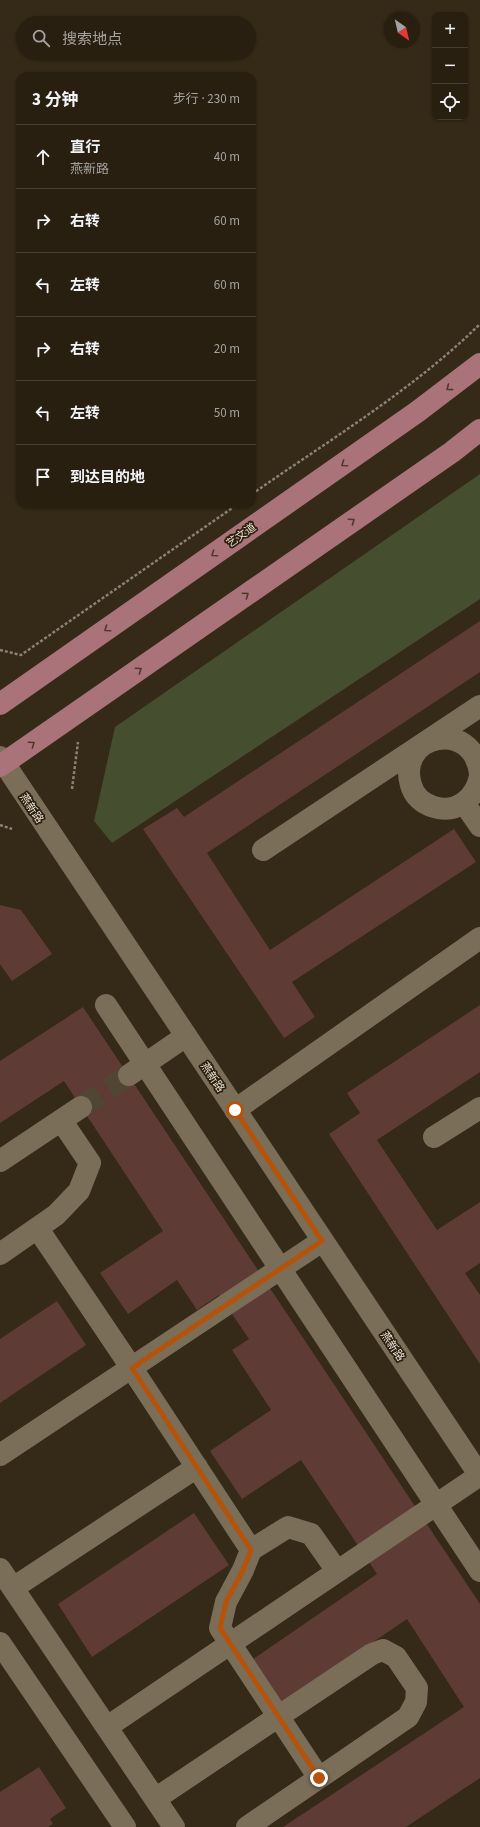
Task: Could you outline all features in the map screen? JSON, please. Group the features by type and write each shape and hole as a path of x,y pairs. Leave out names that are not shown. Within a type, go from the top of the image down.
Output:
{"main road":[{"name":"艺文道","path":"0,704 417,412 480,364"},
{"path":"1,762 446,456 480,430"}],"street":[{"path":"263,850 480,706"},
{"path":"444,738 456,740 465,745 474,753 479,763 480,774 475,791 464,803 453,808 441,810 429,806 419,800 412,790 409,778 409,766 414,755 421,746 433,740 444,738"},
{"name":"燕新路","path":"1,762 480,1475"},
{"path":"464,803 480,826"},
{"path":"235,1110 480,938"},
{"path":"106,1005 137,1069 280,1268 480,1571"},
{"path":"137,1069 186,1036"},
{"path":"0,1161 81,1107"},
{"path":"434,1137 480,1108"},
{"path":"0,1254 38,1230 56,1215 79,1191 90,1163 62,1120"},
{"path":"38,1230 132,1368 251,1550"},
{"path":"0,1455 322,1241"},
{"path":"13,1588 197,1467"},
{"path":"107,1727 480,1475"},
{"path":"319,1778 220,1628 226,1602 243,1570 251,1550 288,1527 311,1534 337,1571"},
{"path":"0,1569 174,1827"},
{"path":"0,1643 124,1827"},
{"path":"155,1799 372,1654 383,1650 396,1657 417,1688 416,1702 408,1718 247,1827"}],"path":[{"path":"256,491 388,400 460,344 480,324"},
{"path":"0,650 21,655 232,508"},
{"path":"0,825 12,829"}],"green space":[{"path":"480,474 480,599 112,843 94,821 115,727"}],"building":[{"path":"480,621 480,672 207,853 270,950 454,829 476,862 292,982 315,1017 284,1038 143,829 177,808 184,817"},
{"path":"0,905 21,910 52,954 12,981 0,964"},
{"path":"480,1005 480,1072 377,1140 437,1230 480,1202 480,1263 465,1273 480,1295 480,1364 329,1134 360,1113 347,1093"},
{"path":"83,1007 480,1604 480,1778 406,1827 283,1827 464,1707 407,1619 282,1704 252,1660 377,1574 301,1460 242,1499 210,1451 271,1410 232,1350 249,1339 219,1295 197,1310 177,1280 128,1314 100,1273 163,1231 64,1081 0,1123 0,1061"},
{"path":"57,1301 86,1345 0,1403 0,1339"},
{"path":"194,1513 229,1565 92,1657 58,1604"},
{"path":"39,1767 66,1808 50,1819 53,1824 48,1827 0,1827 0,1792"}],"tunnel":[{"path":"81,1107 129,1075"}],"route":[{"path":"235,1110 322,1241 132,1368 251,1550 243,1570 226,1602 220,1628 319,1778"}]}
